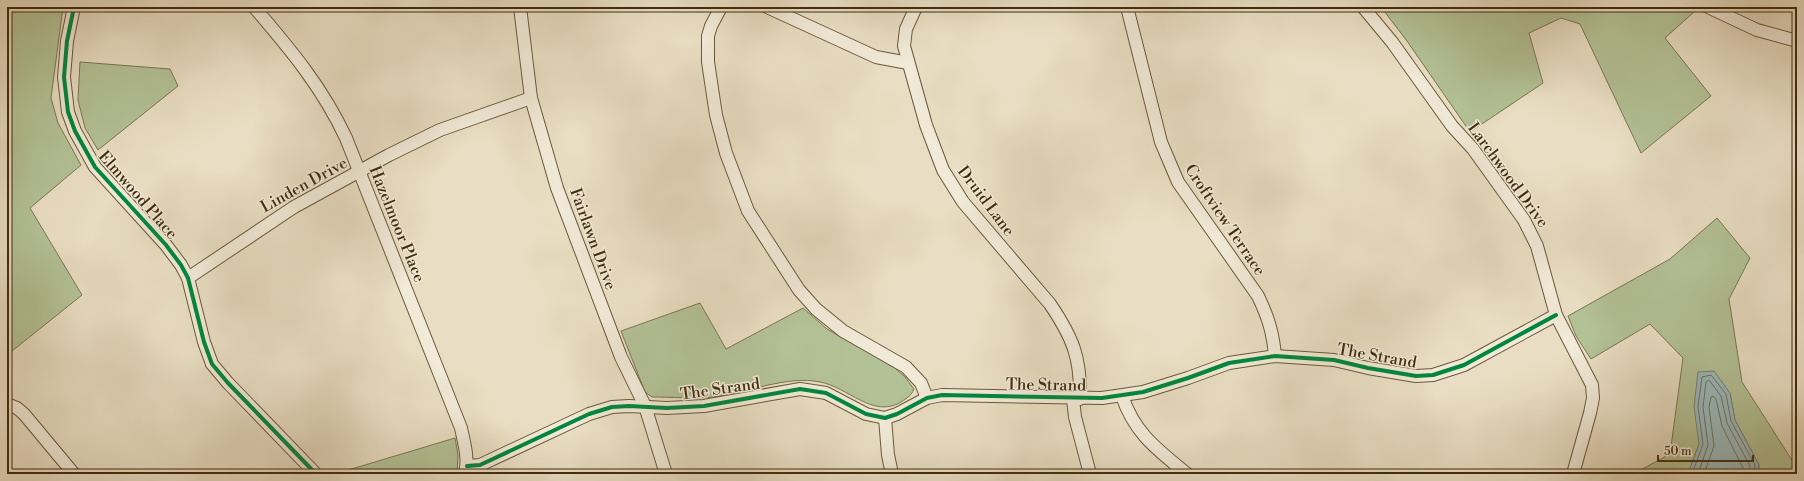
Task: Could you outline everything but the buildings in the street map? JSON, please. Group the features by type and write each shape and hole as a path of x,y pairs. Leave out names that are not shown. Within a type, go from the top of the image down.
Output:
{"street":[{"name":"Elmwood Place","path":"74,7 67,41 64,77 68,112 75,131 95,167 166,245 188,278 204,342 212,364 228,383 315,474"},
{"name":"Hazelmoor Place","path":"254,7 306,70 333,111 346,138 358,173 461,428 465,446 466,470"},
{"name":"Fairlawn Drive","path":"520,7 531,98 557,188 621,357 644,406 666,474"},
{"path":"721,7 711,26 708,36 708,62 716,115 726,153 748,211 799,290 811,304 829,321 843,331 906,367 921,383 927,398"},
{"path":"767,7 876,57 908,63"},
{"name":"Druid Lane","path":"916,7 906,29 904,46 936,153 948,180 963,202 1050,304 1068,333 1076,352 1081,385 1077,399 1075,417 1090,474"},
{"name":"Croftview Terrace","path":"1127,7 1161,142 1170,167 1178,182 1258,296 1268,317 1273,338 1275,356"},
{"name":"Larchwood Drive","path":"1363,7 1392,42 1452,126 1473,149 1524,220 1537,246 1556,315 1592,385 1593,398 1590,413 1572,474"},
{"path":"1708,7 1757,30 1797,41"},
{"name":"Linden Drive","path":"188,278 294,207 389,155 440,130 531,98"},
{"name":"The Strand","path":"466,470 480,465 589,414 612,407 644,406 667,408 704,406 800,389 826,393 866,414 885,418 897,414 927,398 957,394 1077,399 1122,396 1143,392 1229,363 1275,356 1334,360 1368,368 1416,376 1433,375 1464,365 1556,315"},
{"path":"1122,396 1128,413 1143,436 1187,474"},
{"path":"7,404 18,408 24,414 74,474"},
{"path":"885,418 888,455 892,474"}],"green space":[{"path":"7,7 63,7 51,98 58,123 81,165 30,208 82,295 7,355"},
{"path":"1381,7 1531,7 1535,12 1541,7 1684,7 1694,12 1665,38 1711,96 1641,153 1580,24 1561,18 1529,33 1543,83 1470,132 1407,41"},
{"path":"80,62 170,69 178,86 98,150 85,128 78,100"},
{"path":"1717,218 1750,258 1729,299 1742,382 1797,468 1797,474 1758,474 1759,465 1735,420 1730,393 1698,430 1699,444 1688,474 1583,474 1584,470 1635,473 1670,454 1683,358 1650,324 1591,359 1576,336 1568,316 1670,259"},
{"path":"700,303 726,349 803,308 827,329 895,368 905,377 914,389 907,398 901,402 891,406 880,407 860,400 830,385 808,380 767,385 713,397 652,397 645,392 621,331"},
{"path":"455,438 458,455 457,474 341,474 345,471"}],"water":[{"path":"1714,371 1730,393 1735,420 1759,465 1758,474 1688,474 1699,444 1694,407 1698,372"}],"cycle path":[{"path":"74,7 67,41 64,77 68,112 75,131 95,167 166,245 181,265 188,278 204,342 212,364 228,383 316,474"},
{"path":"467,466 480,465 589,414 612,407 629,406 667,408 704,406 800,389 826,393 866,414 885,418 897,414 927,398 942,395 1102,398 1143,392 1229,363 1275,356 1334,360 1368,368 1416,376 1433,375 1464,365 1556,315"}]}
